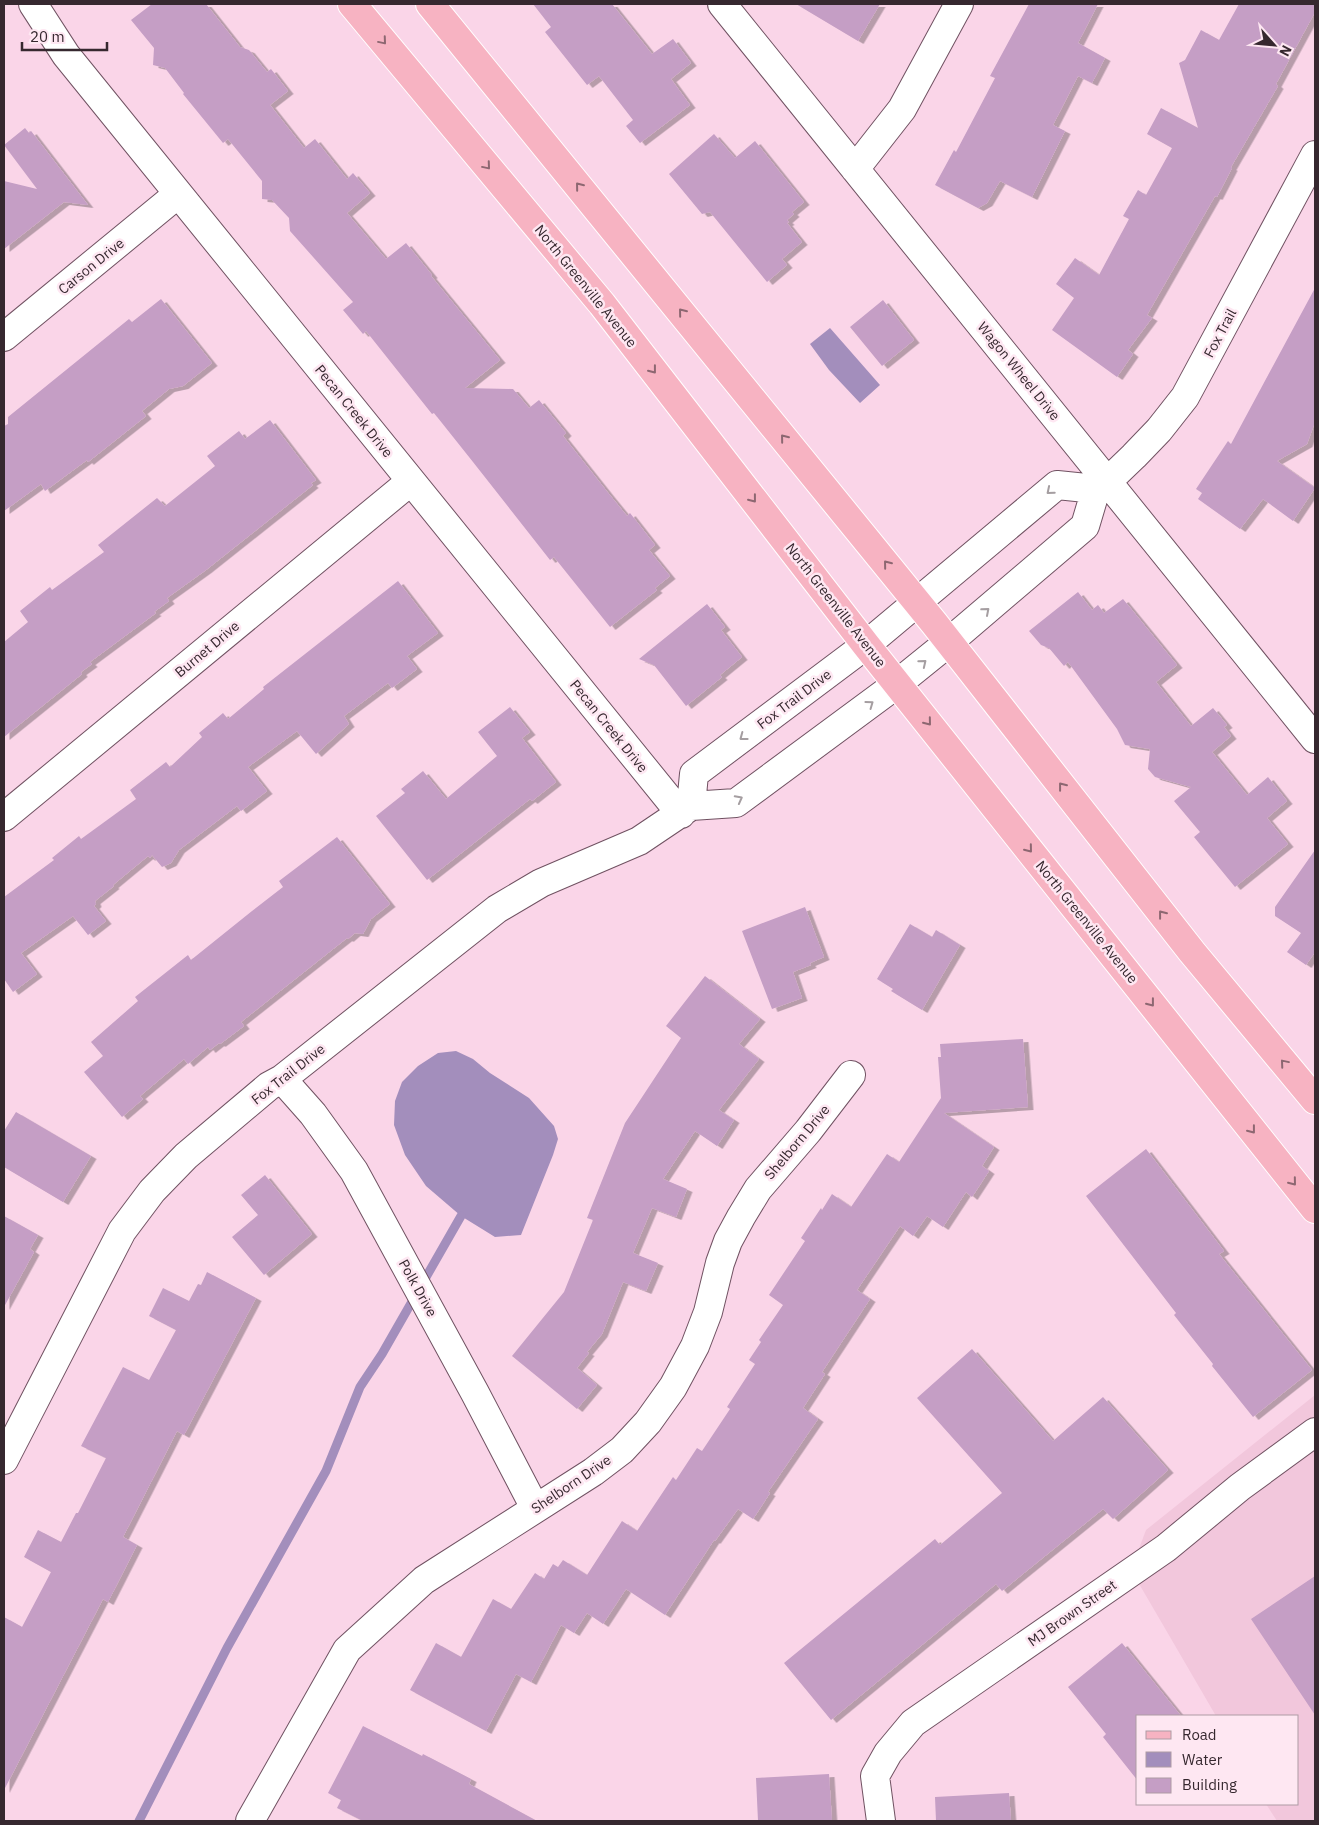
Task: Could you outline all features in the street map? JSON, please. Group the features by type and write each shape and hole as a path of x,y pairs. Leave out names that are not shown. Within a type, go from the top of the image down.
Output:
{"main road":[{"name":"North Greenville Avenue","path":"352,4 602,304 897,684 1315,1209"},
{"path":"430,4 917,602 1192,952 1315,1100"}],"street":[{"name":"Pecan Creek Drive","path":"33,4 66,56 411,481 686,810"},
{"name":"Wagon Wheel Drive","path":"722,4 855,169 1102,485 1315,739"},
{"path":"855,169 902,109 959,4"},
{"name":"Fox Trail","path":"949,642 1085,526 1102,485 1159,430 1185,398 1315,155"},
{"name":"Carson Drive","path":"4,337 178,194"},
{"name":"Burnet Drive","path":"4,817 411,481"},
{"path":"917,602 1057,485 1102,485"},
{"name":"Fox Trail Drive","path":"686,810 694,774 866,644 917,602"},
{"name":"Fox Trail Drive","path":"4,1460 122,1231 152,1191 186,1156 269,1086 282,1079 497,909 541,883 639,841 686,810 736,803 897,684 949,642"},
{"name":"Shelborn Drive","path":"251,1821 347,1650 424,1580 593,1472 622,1450 653,1415 673,1387 695,1346 708,1312 720,1263 728,1241 741,1217 758,1189 808,1132 851,1075"},
{"name":"Polk Drive","path":"282,1079 313,1114 354,1171 475,1392 535,1508"},
{"name":"MJ Brown Street","path":"881,1821 875,1776 888,1752 913,1723 1166,1548 1240,1487 1315,1432"}],"shaded area":[{"path":"1315,1395 1315,1821 1277,1821 1267,1805 1299,1805 1299,1715 1215,1715 1131,1570 1146,1530"}],"water":[{"path":"830,328 880,385 860,403 829,370 810,344"},
{"path":"456,1051 473,1059 490,1073 529,1098 554,1126 558,1139 521,1235 495,1237 461,1216 426,1186 405,1155 394,1125 395,1101 402,1082 418,1066 438,1053"}],"building":[{"path":"152,4 206,4 240,47 249,50 267,72 271,69 288,91 270,105 304,148 315,139 347,179 353,173 370,193 347,213 386,259 406,243 500,360 465,388 513,389 529,408 539,400 566,433 563,436 609,494 627,516 630,513 655,545 649,550 670,576 655,588 657,590 610,627 554,557 550,560 434,413 432,414 366,331 363,334 343,310 353,302 290,231 289,218 272,200 262,199 262,181 228,139 223,143 183,94 165,68 153,65 154,48 131,20"},
{"path":"533,4 612,4 652,54 673,39 691,63 671,79 690,105 640,143 626,126 633,120 599,76 587,85 545,32 551,27"},
{"path":"796,4 880,4 858,41"},
{"path":"1029,4 1098,4 1078,43 1105,58 1092,83 1078,76 1053,125 1065,131 1032,197 1000,181 987,203 978,208 935,185 954,150 956,152 995,78 990,76"},
{"path":"1239,4 1315,4 1315,12 1276,84 1278,86 1231,167 1217,197 1215,196 1147,315 1152,318 1128,350 1133,354 1117,377 1052,330 1074,298 1056,284 1075,258 1099,275 1129,219 1123,216 1138,190 1146,195 1172,148 1147,134 1161,108 1198,128 1179,63 1185,60 1201,30 1219,40"},
{"path":"25,128 29,133 31,131 88,205 64,202 4,249 4,181 37,189 4,145"},
{"path":"714,134 735,158 755,141 804,202 792,212 794,214 787,220 789,222 787,223 802,242 782,259 787,265 767,282 710,212 702,214 669,174"},
{"path":"1315,288 1315,422 1307,444 1277,461 1315,488 1293,521 1263,499 1240,529 1198,499 1202,493 1196,489 1228,441 1231,444"},
{"path":"161,299 212,363 183,386 169,389 142,411 146,416 88,462 87,460 45,491 41,484 4,511 4,426 8,424 8,417 129,319 132,322"},
{"path":"883,300 914,340 882,366 850,327"},
{"path":"270,420 316,480 311,483 313,485 206,570 167,598 169,601 154,612 156,613 90,662 92,664 81,672 82,674 4,737 4,642 28,622 20,611 50,587 52,590 104,552 98,545 157,498 165,506 215,466 207,456 239,431 245,439"},
{"path":"398,581 438,633 407,656 417,669 392,688 388,683 344,716 349,724 316,754 297,731 248,767 267,791 241,811 237,806 179,850 171,863 162,867 152,855 150,858 148,856 95,901 96,904 94,906 106,921 88,935 73,916 21,953 37,974 13,992 4,979 4,897 54,860 52,858 79,836 81,839 136,799 130,790 166,762 170,767 202,737 199,733 223,713 228,719 264,689 263,687"},
{"path":"1078,592 1092,610 1098,605 1104,613 1123,599 1177,665 1156,682 1191,726 1213,708 1227,725 1224,727 1231,736 1212,752 1247,795 1268,777 1287,801 1267,818 1288,844 1235,887 1194,837 1200,832 1174,801 1191,787 1155,777 1148,769 1150,749 1125,745 1117,729 1068,662 1064,666 1049,648 1041,645 1029,631"},
{"path":"707,604 725,627 721,630 742,657 720,675 722,677 686,706 654,665 639,659"},
{"path":"510,707 530,732 522,738 556,782 532,801 530,799 427,880 376,816 405,793 401,789 423,771 446,799 497,756 478,732"},
{"path":"337,837 390,904 371,919 363,934 355,933 347,938 241,1022 244,1026 210,1050 208,1047 188,1064 184,1059 140,1096 143,1099 122,1117 84,1072 103,1056 91,1042 138,1001 135,997 188,955 191,960 283,887 279,881"},
{"path":"1315,850 1315,952 1306,965 1287,952 1301,933 1275,916 1275,907"},
{"path":"805,907 824,957 810,963 811,965 793,972 802,998 772,1009 742,931"},
{"path":"910,924 932,937 936,930 960,945 922,1010 891,991 893,989 877,979"},
{"path":"705,976 760,1019 739,1044 759,1059 719,1110 734,1120 717,1146 695,1131 663,1179 687,1189 676,1217 652,1208 633,1253 658,1263 646,1291 623,1282 602,1334 577,1368 597,1385 577,1409 512,1356 564,1292 593,1220 587,1218 625,1123 681,1038 666,1026"},
{"path":"1023,1039 1028,1107 944,1113 994,1147 982,1166 989,1171 972,1197 966,1192 943,1227 927,1216 913,1236 900,1226 857,1290 870,1299 822,1372 825,1374 803,1408 818,1419 768,1492 770,1493 753,1519 738,1509 714,1540 665,1615 626,1589 603,1624 587,1613 574,1633 561,1625 531,1682 516,1674 486,1731 410,1690 436,1643 461,1657 493,1599 511,1609 535,1573 544,1579 553,1564 558,1567 563,1560 587,1575 622,1521 637,1531 673,1477 676,1480 697,1448 702,1451 730,1409 727,1407 755,1364 749,1360 761,1342 759,1340 783,1305 769,1295 805,1241 801,1238 821,1208 822,1210 832,1194 851,1207 887,1154 899,1162 941,1098 938,1057 941,1057 940,1044"},
{"path":"16,1112 91,1156 63,1202 4,1167 4,1131"},
{"path":"1146,1149 1224,1251 1219,1254 1312,1370 1253,1417 1212,1366 1213,1364 1174,1315 1176,1313 1086,1196"},
{"path":"265,1175 312,1234 264,1275 232,1237 258,1215 241,1195"},
{"path":"4,1216 38,1235 30,1249 34,1252 4,1307"},
{"path":"207,1272 256,1298 184,1435 177,1431 123,1537 137,1545 108,1602 103,1599 4,1790 4,1617 22,1627 51,1572 24,1557 38,1530 61,1542 76,1513 78,1513 106,1458 81,1446 123,1367 149,1380 176,1330 149,1316 163,1288 189,1301 198,1284 201,1285"},
{"path":"972,1349 1053,1441 1103,1397 1168,1470 1113,1519 1103,1509 1002,1591 996,1584 831,1720 784,1663 935,1539 940,1545 1002,1493 917,1398"},
{"path":"1315,1576 1315,1715 1251,1619"},
{"path":"1122,1643 1180,1715 1136,1715 1136,1778 1103,1737 1106,1734 1068,1687"},
{"path":"363,1726 471,1779 469,1784 537,1821 363,1821 337,1808 341,1800 328,1793"},
{"path":"829,1774 832,1821 758,1821 756,1778"},
{"path":"1009,1793 1011,1821 936,1821 935,1797"}],"waterway":[{"path":"139,1821 227,1648 326,1471 360,1387 382,1354 461,1216"}]}
